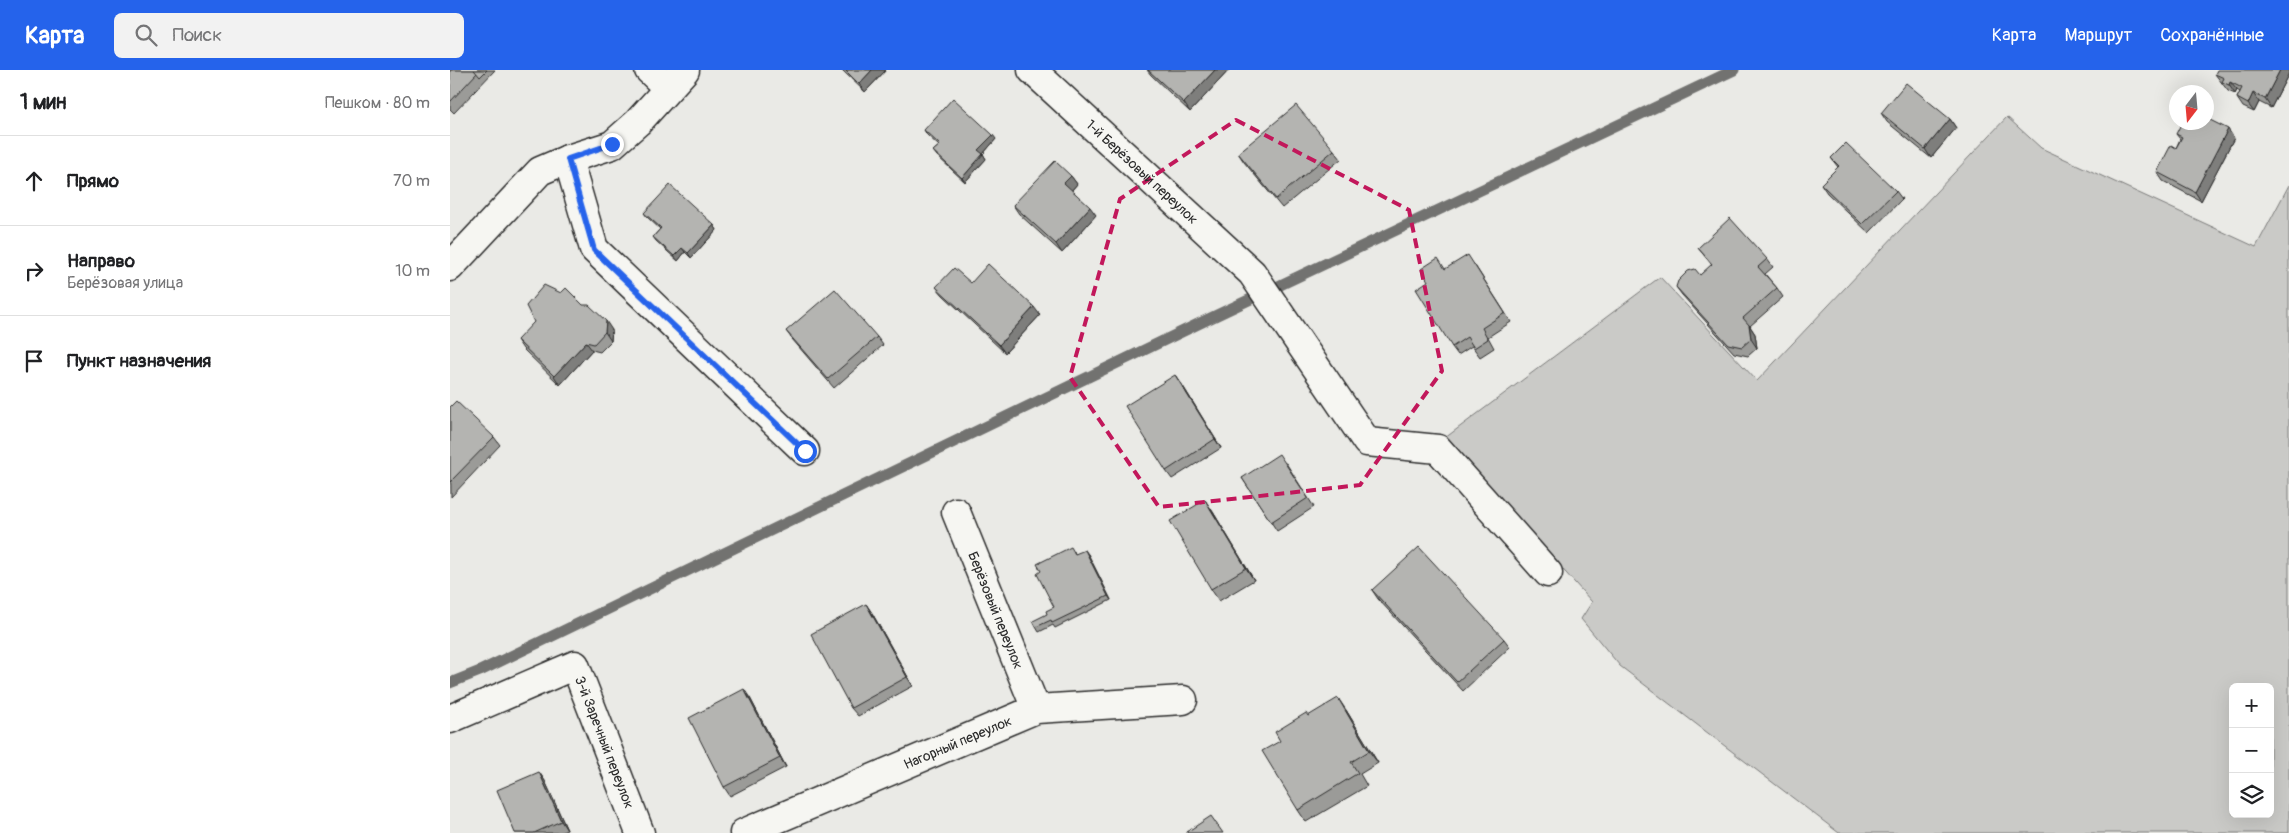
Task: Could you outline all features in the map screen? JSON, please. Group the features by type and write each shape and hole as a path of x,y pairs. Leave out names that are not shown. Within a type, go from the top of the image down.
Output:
{"street":[{"name":"1-й Берёзовый переулок","path":"1032,70 1252,274 1366,442 1438,449 1548,573"},
{"path":"450,266 540,172 568,159 612,144 638,122 667,76"},
{"path":"568,159 594,250 805,451"},
{"name":"Берёзовый переулок","path":"956,512 1036,709"},
{"name":"3-й Заречный переулок","path":"450,719 575,665 640,833"},
{"name":"Нагорный переулок","path":"744,833 1036,709 1183,700"}],"highlighted area":[{"path":"1236,120 1409,210 1442,371 1360,485 1159,507 1070,377 1120,199"}],"shaded area":[{"path":"2007,117 2041,148 2256,247 2289,185 2289,833 1839,833 1620,666 1581,619 1592,602 1445,438 1660,277 1757,381"}],"building":[{"path":"450,70 474,70 477,73 450,102"},
{"path":"474,70 487,70 480,77"},
{"path":"845,70 872,70 859,84"},
{"path":"1148,70 1215,70 1184,103"},
{"path":"2217,70 2280,70 2265,99 2253,93 2248,104 2237,98 2242,88 2230,82 2229,85 2222,82 2224,78 2215,74"},
{"path":"1906,83 1950,119 1925,149 1881,113"},
{"path":"953,98 993,135 978,150 983,154 962,178 933,151 940,145 924,130"},
{"path":"1296,105 1334,150 1276,199 1238,153"},
{"path":"2214,122 2228,129 2195,192 2157,172 2171,145 2176,148 2182,137 2176,134 2178,130 2214,130"},
{"path":"1846,143 1896,191 1862,224 1821,184 1839,166 1831,158"},
{"path":"1055,161 1071,176 1064,183 1090,207 1056,244 1013,205"},
{"path":"670,185 714,225 688,253 682,248 674,256 653,237 661,228 644,213"},
{"path":"1730,218 1767,259 1758,267 1777,288 1743,318 1749,325 1751,339 1742,347 1728,344 1676,287 1678,281 1688,271 1695,269 1700,275 1712,264 1698,248"},
{"path":"1468,255 1505,313 1482,328 1488,339 1474,348 1467,337 1452,347 1416,289 1428,281 1421,269 1438,258 1445,269"},
{"path":"988,264 1034,307 999,345 936,287 954,268 971,283"},
{"path":"544,285 561,293 566,288 583,305 589,305 606,321 605,332 594,344 586,342 554,376 517,340 534,322 526,306"},
{"path":"835,289 877,337 828,379 786,331"},
{"path":"1175,375 1215,439 1166,471 1125,406"},
{"path":"456,401 494,437 450,482 450,407"},
{"path":"1279,454 1308,498 1271,522 1242,478"},
{"path":"1205,500 1246,568 1211,589 1170,521"},
{"path":"1071,547 1075,554 1085,550 1108,596 1052,623 1051,620 1036,627 1033,621 1047,614 1046,611 1054,607 1037,574 1041,571 1037,564"},
{"path":"1419,547 1504,639 1457,682 1372,590"},
{"path":"866,604 907,677 851,708 811,634"},
{"path":"744,689 780,758 724,787 689,718"},
{"path":"1338,698 1369,751 1351,762 1358,773 1298,810 1262,751 1280,741 1275,732 1306,713 1308,716"},
{"path":"539,772 561,821 534,833 515,833 497,790"},
{"path":"1211,816 1223,833 1187,833 1187,832"}],"waterway":[{"path":"450,683 480,671 1198,324 1734,70"}],"route":[{"path":"612,144 568,159 594,250 805,451"}]}
